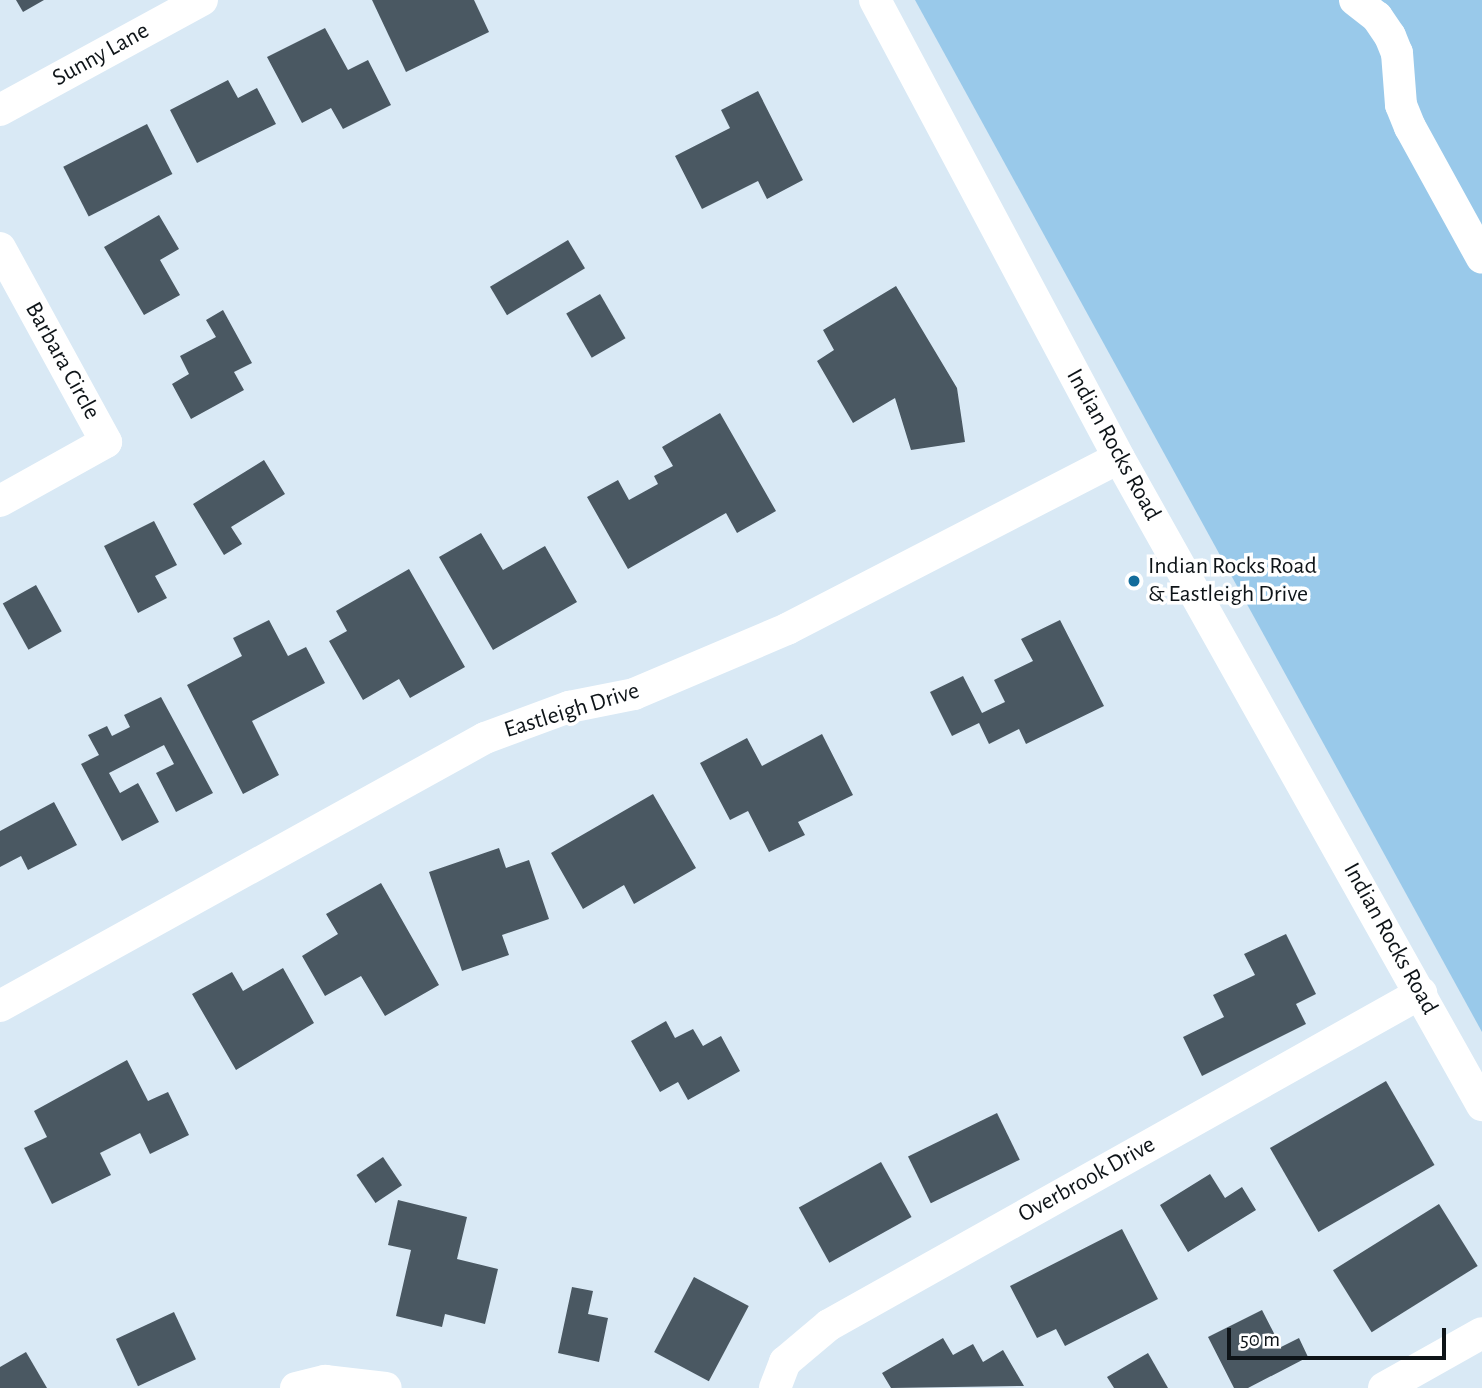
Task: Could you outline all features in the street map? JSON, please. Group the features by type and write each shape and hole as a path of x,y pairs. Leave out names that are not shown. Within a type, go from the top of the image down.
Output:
{"street":[{"name":"Sunny Lane","path":"0,110 202,0"},
{"name":"Indian Rocks Road","path":"874,0 1119,458 1482,1105"},
{"path":"1355,0 1377,17 1390,36 1397,54 1401,106 1438,183 1482,258"},
{"name":"Barbara Circle","path":"0,248 106,442 0,501"},
{"name":"Eastleigh Drive","path":"0,1006 485,738 569,707 634,694 787,629 1119,458"},
{"name":"Overbrook Drive","path":"775,1388 785,1362 829,1325 1421,993"},
{"path":"1384,1388 1482,1333"},
{"path":"296,1388 324,1381 386,1388"}],"shaded area":[{"path":"915,0 1482,0 1482,1032"}],"building":[{"path":"16,0 44,0 23,12"},
{"path":"372,0 474,0 489,32 406,72"},
{"path":"325,28 348,70 368,60 391,105 343,129 331,108 302,123 267,57"},
{"path":"228,80 238,98 257,88 276,124 197,163 170,110"},
{"path":"758,91 803,180 767,199 758,181 702,209 675,156 730,128 721,110"},
{"path":"147,124 172,174 89,217 63,167"},
{"path":"159,215 179,249 160,260 180,295 144,315 104,247"},
{"path":"568,240 585,268 507,315 490,287"},
{"path":"896,286 957,388 965,442 911,450 895,398 853,423 817,361 834,350 823,330"},
{"path":"600,294 626,338 592,358 566,314"},
{"path":"223,310 252,363 234,372 244,390 191,419 172,384 189,374 180,356 216,337 206,320"},
{"path":"720,413 776,511 737,533 726,513 628,569 587,497 618,480 629,500 658,484 654,476 673,466 662,447"},
{"path":"264,460 285,494 231,527 242,544 224,555 193,504"},
{"path":"154,521 177,565 155,576 167,598 138,613 104,546"},
{"path":"481,533 503,570 545,546 577,602 493,650 439,557"},
{"path":"409,569 465,667 410,698 399,679 363,700 329,641 347,631 336,611"},
{"path":"36,585 62,631 28,650 3,603"},
{"path":"269,620 288,656 306,647 325,683 252,721 279,775 243,794 187,685 242,656 233,638"},
{"path":"1060,620 1104,706 1026,744 1019,729 989,744 979,723 952,736 930,692 963,676 982,713 1005,702 994,680 1033,661 1021,639"},
{"path":"161,697 213,793 176,812 156,773 174,764 164,745 109,773 120,793 138,783 159,822 122,841 81,764 99,755 88,735 107,726 112,736 130,727 124,715"},
{"path":"822,734 853,795 798,822 805,835 769,852 748,811 730,820 700,763 747,738 762,766"},
{"path":"653,794 696,868 634,904 624,885 583,909 551,853"},
{"path":"54,802 77,845 28,870 21,856 0,867 0,831"},
{"path":"499,848 506,868 529,860 549,919 502,935 509,955 462,971 429,872"},
{"path":"381,883 439,985 385,1016 361,976 325,996 302,956 338,934 326,914"},
{"path":"1286,934 1316,994 1296,1004 1306,1024 1202,1076 1183,1037 1224,1017 1213,995 1255,975 1244,954"},
{"path":"283,968 314,1023 236,1070 192,994 232,972 243,991"},
{"path":"666,1021 675,1038 693,1029 703,1046 721,1036 740,1071 688,1100 678,1082 660,1092 631,1041"},
{"path":"127,1060 148,1101 168,1092 189,1135 150,1154 140,1133 100,1153 111,1175 52,1204 24,1148 47,1137 34,1111"},
{"path":"1386,1081 1434,1165 1318,1232 1270,1148"},
{"path":"997,1113 1020,1160 931,1203 908,1156"},
{"path":"383,1157 402,1185 375,1203 356,1175"},
{"path":"881,1162 912,1217 829,1263 799,1208"},
{"path":"1210,1174 1225,1198 1242,1187 1256,1210 1188,1252 1160,1205"},
{"path":"398,1200 467,1217 457,1259 498,1269 485,1324 445,1314 442,1327 396,1316 411,1250 388,1245"},
{"path":"1439,1204 1478,1266 1372,1332 1333,1270"},
{"path":"1122,1229 1158,1299 1065,1346 1056,1329 1037,1338 1010,1286"},
{"path":"694,1277 749,1306 709,1381 654,1352"},
{"path":"572,1287 593,1291 588,1314 608,1318 599,1362 558,1353"},
{"path":"1262,1310 1281,1347 1299,1338 1308,1357 1248,1388 1234,1388 1208,1337"},
{"path":"174,1312 196,1359 138,1386 116,1339"},
{"path":"943,1338 953,1355 973,1344 983,1362 1003,1350 1024,1386 891,1388 882,1373"},
{"path":"26,1352 47,1388 0,1388 0,1367"},
{"path":"1148,1353 1168,1388 1114,1388 1107,1377"}],"place":[{"name":"Indian Rocks Road & Eastleigh Drive","path":"1134,581"}]}
